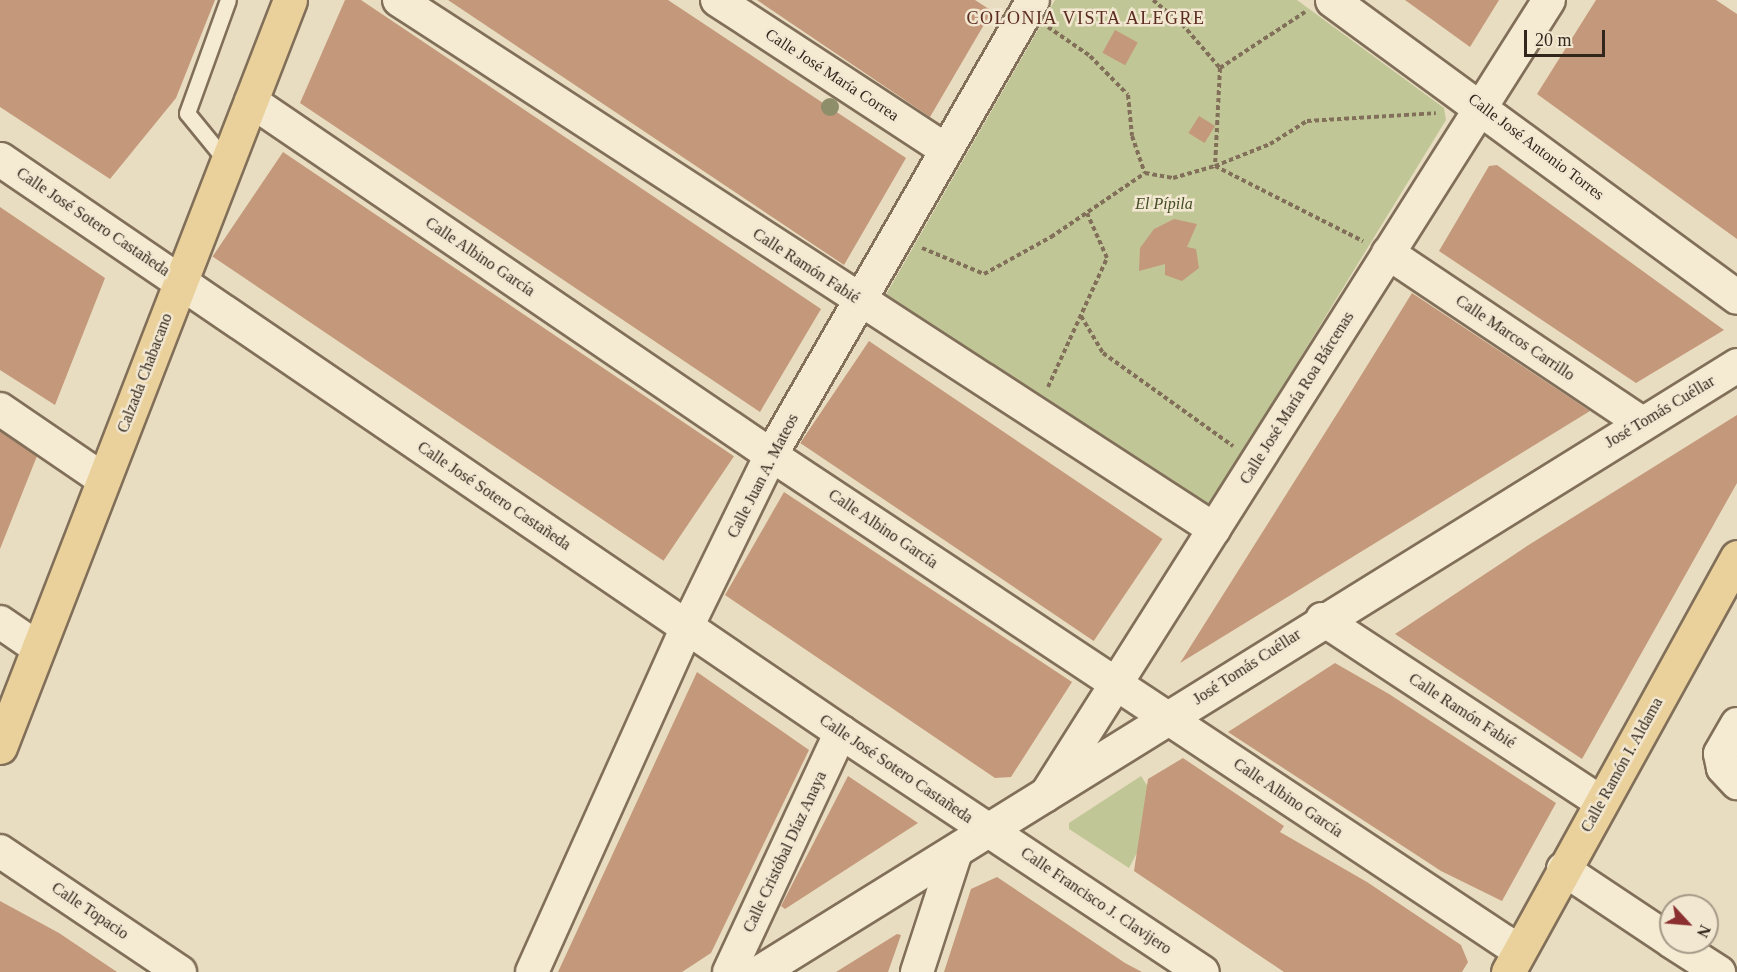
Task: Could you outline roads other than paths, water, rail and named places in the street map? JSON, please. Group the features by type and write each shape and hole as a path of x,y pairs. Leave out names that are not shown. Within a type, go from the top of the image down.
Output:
{"main road":[{"name":"Calzada Chabacano","path":"0,747 290,0"},
{"name":"Calle Ramón I. Aldama","path":"1513,962 1737,557"}],"street":[{"name":"Calle Ramón Fabié","path":"399,0 859,301 1214,529"},
{"name":"Calle José María Correa","path":"717,0 946,150"},
{"name":"Calle José María Roa Bárcenas","path":"1045,796 1549,0"},
{"name":"Calle José Antonio Torres","path":"1323,3 1482,106 1737,297"},
{"name":"Calle Juan A. Mateos","path":"532,972 687,627 771,455 946,150 1022,4"},
{"name":"Calle Albino García","path":"250,101 771,455 1168,718 1513,962"},
{"name":"Calle José Sotero Castañeda","path":"0,159 990,831"},
{"name":"Calle Marcos Carrillo","path":"1388,253 1642,423"},
{"name":"José Tomás Cuéllar","path":"759,972 990,831 1322,619 1737,365"},
{"path":"0,409 104,480"},
{"name":"Calle Ramón Fabié","path":"1322,619 1602,803"},
{"path":"0,622 38,648"},
{"path":"1737,724 1720,754 1723,768 1737,783"},
{"name":"Calle Cristóbal Díaz Anaya","path":"729,972 841,732"},
{"name":"Calle Francisco J. Clavijero","path":"990,831 1202,972"},
{"name":"Calle Topacio","path":"0,851 150,963 180,972"},
{"path":"917,972 956,852"},
{"path":"1563,869 1659,934"},
{"path":"1690,954 1719,972"}],"lane":[{"path":"227,162 187,113 228,0"}],"district":[{"name":"COLONIA VISTA ALEGRE","path":"1086,18"}],"park label":[{"name":"El Pípila","path":"1164,204"}]}
